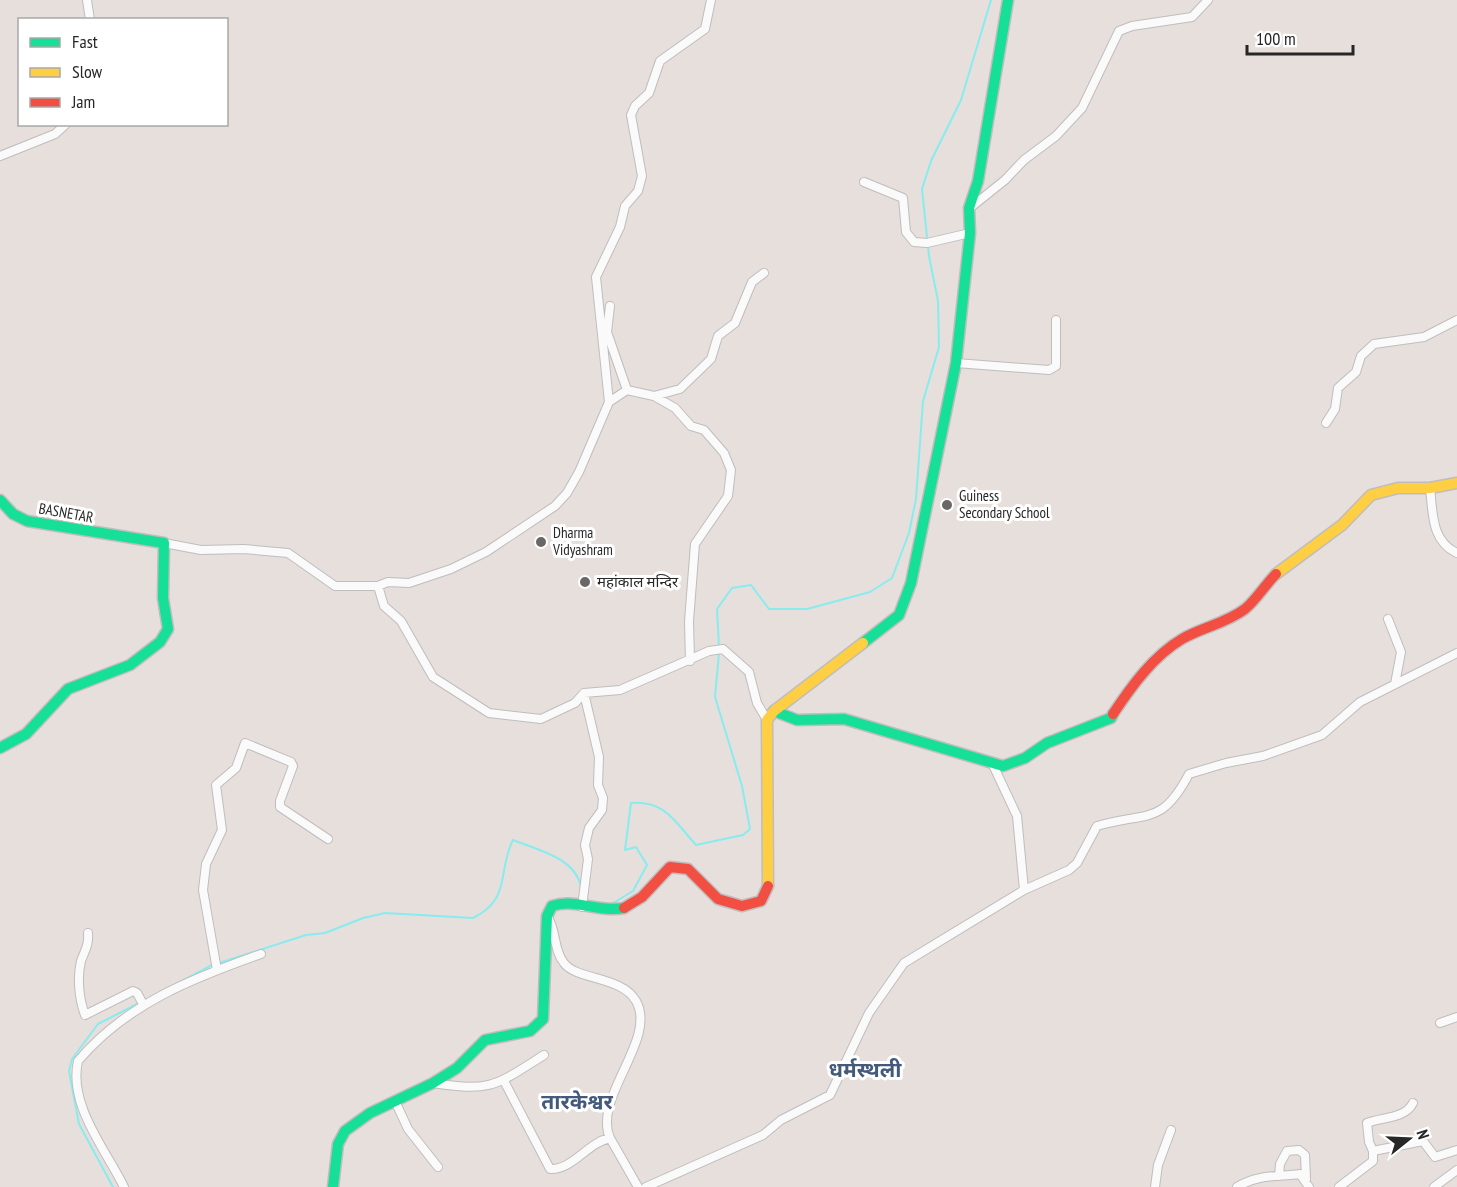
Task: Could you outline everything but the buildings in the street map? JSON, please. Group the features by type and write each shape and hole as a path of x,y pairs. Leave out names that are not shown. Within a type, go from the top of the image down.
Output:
{"street":[{"path":"87,0 90,18"},
{"path":"0,748 26,734 68,689 130,665 160,642 168,629 163,598 164,543 201,550 288,553 335,586 378,586 388,582 409,583 451,569 486,552 555,506 567,493 579,472 609,402 596,276 620,227 625,206 638,192 642,176 631,115 635,106 649,93 660,61 705,29 711,0"},
{"path":"770,715 899,615 911,583 956,363 970,232 969,208 978,181 1008,0"},
{"path":"969,208 1005,180 1024,160 1056,136 1082,108 1119,31 1132,26 1192,17 1208,0"},
{"path":"0,156 56,134 64,126"},
{"path":"864,182 903,198 906,232 914,242 927,243 970,232"},
{"path":"654,396 680,389 711,359 718,336 735,323 752,282 764,273"},
{"path":"610,306 607,332 627,390"},
{"path":"956,363 1048,370 1056,366 1056,320"},
{"path":"1326,423 1335,409 1338,388 1356,372 1362,356 1374,345 1424,337 1457,320"},
{"path":"609,402 627,390 654,396 675,408 691,426 704,430 724,453 731,470 728,495 695,544 689,621 690,661"},
{"path":"378,586 384,606 401,621 433,676 489,713 541,719 575,704 584,693 620,690 709,651 723,649 748,672 757,703 770,715 797,720 844,719 993,765 1003,766 1025,758 1047,743 1111,718 1128,692 1158,658 1182,639 1224,622 1246,608 1275,575 1342,525 1371,495 1398,488 1430,488 1457,483"},
{"path":"1430,488 1436,533 1445,548 1457,553"},
{"name":"BASNETAR","path":"0,500 13,514 27,521 164,543"},
{"path":"1388,619 1401,652 1395,684"},
{"path":"646,1187 763,1135 781,1120 830,1095 869,1013 904,963 1024,890 1069,870 1077,863 1097,826 1124,818 1160,813 1168,807 1189,774 1226,763 1263,756 1322,735 1360,702 1457,653"},
{"path":"582,903 588,859 585,845 589,828 602,810 603,798 598,785 599,757 584,693"},
{"path":"333,1187 338,1144 345,1131 370,1113 433,1083 457,1068 484,1040 530,1031 543,1018 547,916 552,906 566,901 613,912 632,907 670,867 688,869 718,899 742,906 761,901 768,887 770,715"},
{"path":"217,970 210,942 203,890 206,864 222,830 216,785 236,768 246,743 291,762 293,766 280,801 280,807 328,839"},
{"path":"993,765 1017,816 1024,890"},
{"path":"547,916 555,926 562,962 570,969 596,976 626,991 636,1000 640,1015 639,1029 607,1120 610,1138 638,1187"},
{"path":"88,933 89,945 81,964 80,987 80,1001 85,1015 130,992 137,993 142,1004"},
{"path":"124,1187 88,1125 76,1068 78,1060 125,1016 142,1004 194,978 261,954"},
{"path":"1440,1023 1457,1017"},
{"path":"433,1083 471,1089 504,1081 544,1055"},
{"path":"504,1081 549,1169 556,1169 572,1162 598,1140 610,1138"},
{"path":"395,1101 408,1129 438,1167"},
{"path":"1339,1187 1373,1161 1374,1151 1369,1142 1367,1123 1409,1110 1413,1103"},
{"path":"1155,1187 1158,1165 1171,1130"},
{"path":"1374,1151 1423,1141 1435,1157 1457,1150"},
{"path":"1280,1176 1280,1164 1287,1151 1299,1150 1305,1155 1307,1183"},
{"path":"1434,1187 1457,1170"},
{"path":"1238,1187 1247,1181 1266,1175 1300,1174 1307,1183"}],"waterway":[{"path":"719,647 717,609 732,588 751,585 769,609 807,609 870,592 892,578 909,533 916,499 923,401 939,347 938,301 929,256 922,189 931,161 961,100 991,0"},
{"path":"610,905 633,891 647,865 636,847 625,850 631,803 643,803 661,809 696,845 743,835 750,829 742,786 715,697 719,653"},
{"path":"219,963 306,935 325,933 363,918 385,913 473,918 485,910 499,893 508,851 513,840 563,861 577,876 581,886"},
{"path":"585,900 596,904"},
{"path":"163,991 214,964"},
{"path":"144,1001 158,993"},
{"path":"113,1187 79,1124 69,1071 72,1059 98,1024 139,1003"}],"traffic: fast":[{"path":"863,643 899,615 911,583 956,363 970,233 969,208 978,181 1008,0"},
{"path":"0,500 13,514 27,521 164,543 163,598 168,629 160,642 130,665 68,689 26,734 0,748"},
{"path":"774,711 797,720 844,719 1003,766 1025,758 1047,743 1111,718 1113,714"},
{"path":"333,1187 338,1144 345,1131 370,1113 433,1083 457,1068 485,1040 530,1031 543,1019 547,916 552,906 570,904 606,909 624,908"}],"traffic: slow":[{"path":"1276,574 1342,525 1371,495 1398,488 1430,488 1457,483"},
{"path":"768,886 767,720 774,711 863,643"}],"traffic: jam":[{"path":"1113,714 1152,663 1171,646 1245,609 1276,574"},
{"path":"624,908 642,897 670,867 688,869 718,899 742,906 761,901 768,886"}],"place":[{"name":"Guiness Secondary School","path":"947,505"},
{"name":"Dharma Vidyashram","path":"541,542"},
{"name":"महांकाल मन्दिर","path":"585,582"}],"district":[{"name":"धर्मस्थली","path":"865,1070"},
{"name":"तारकेश्वर","path":"577,1102"}]}
